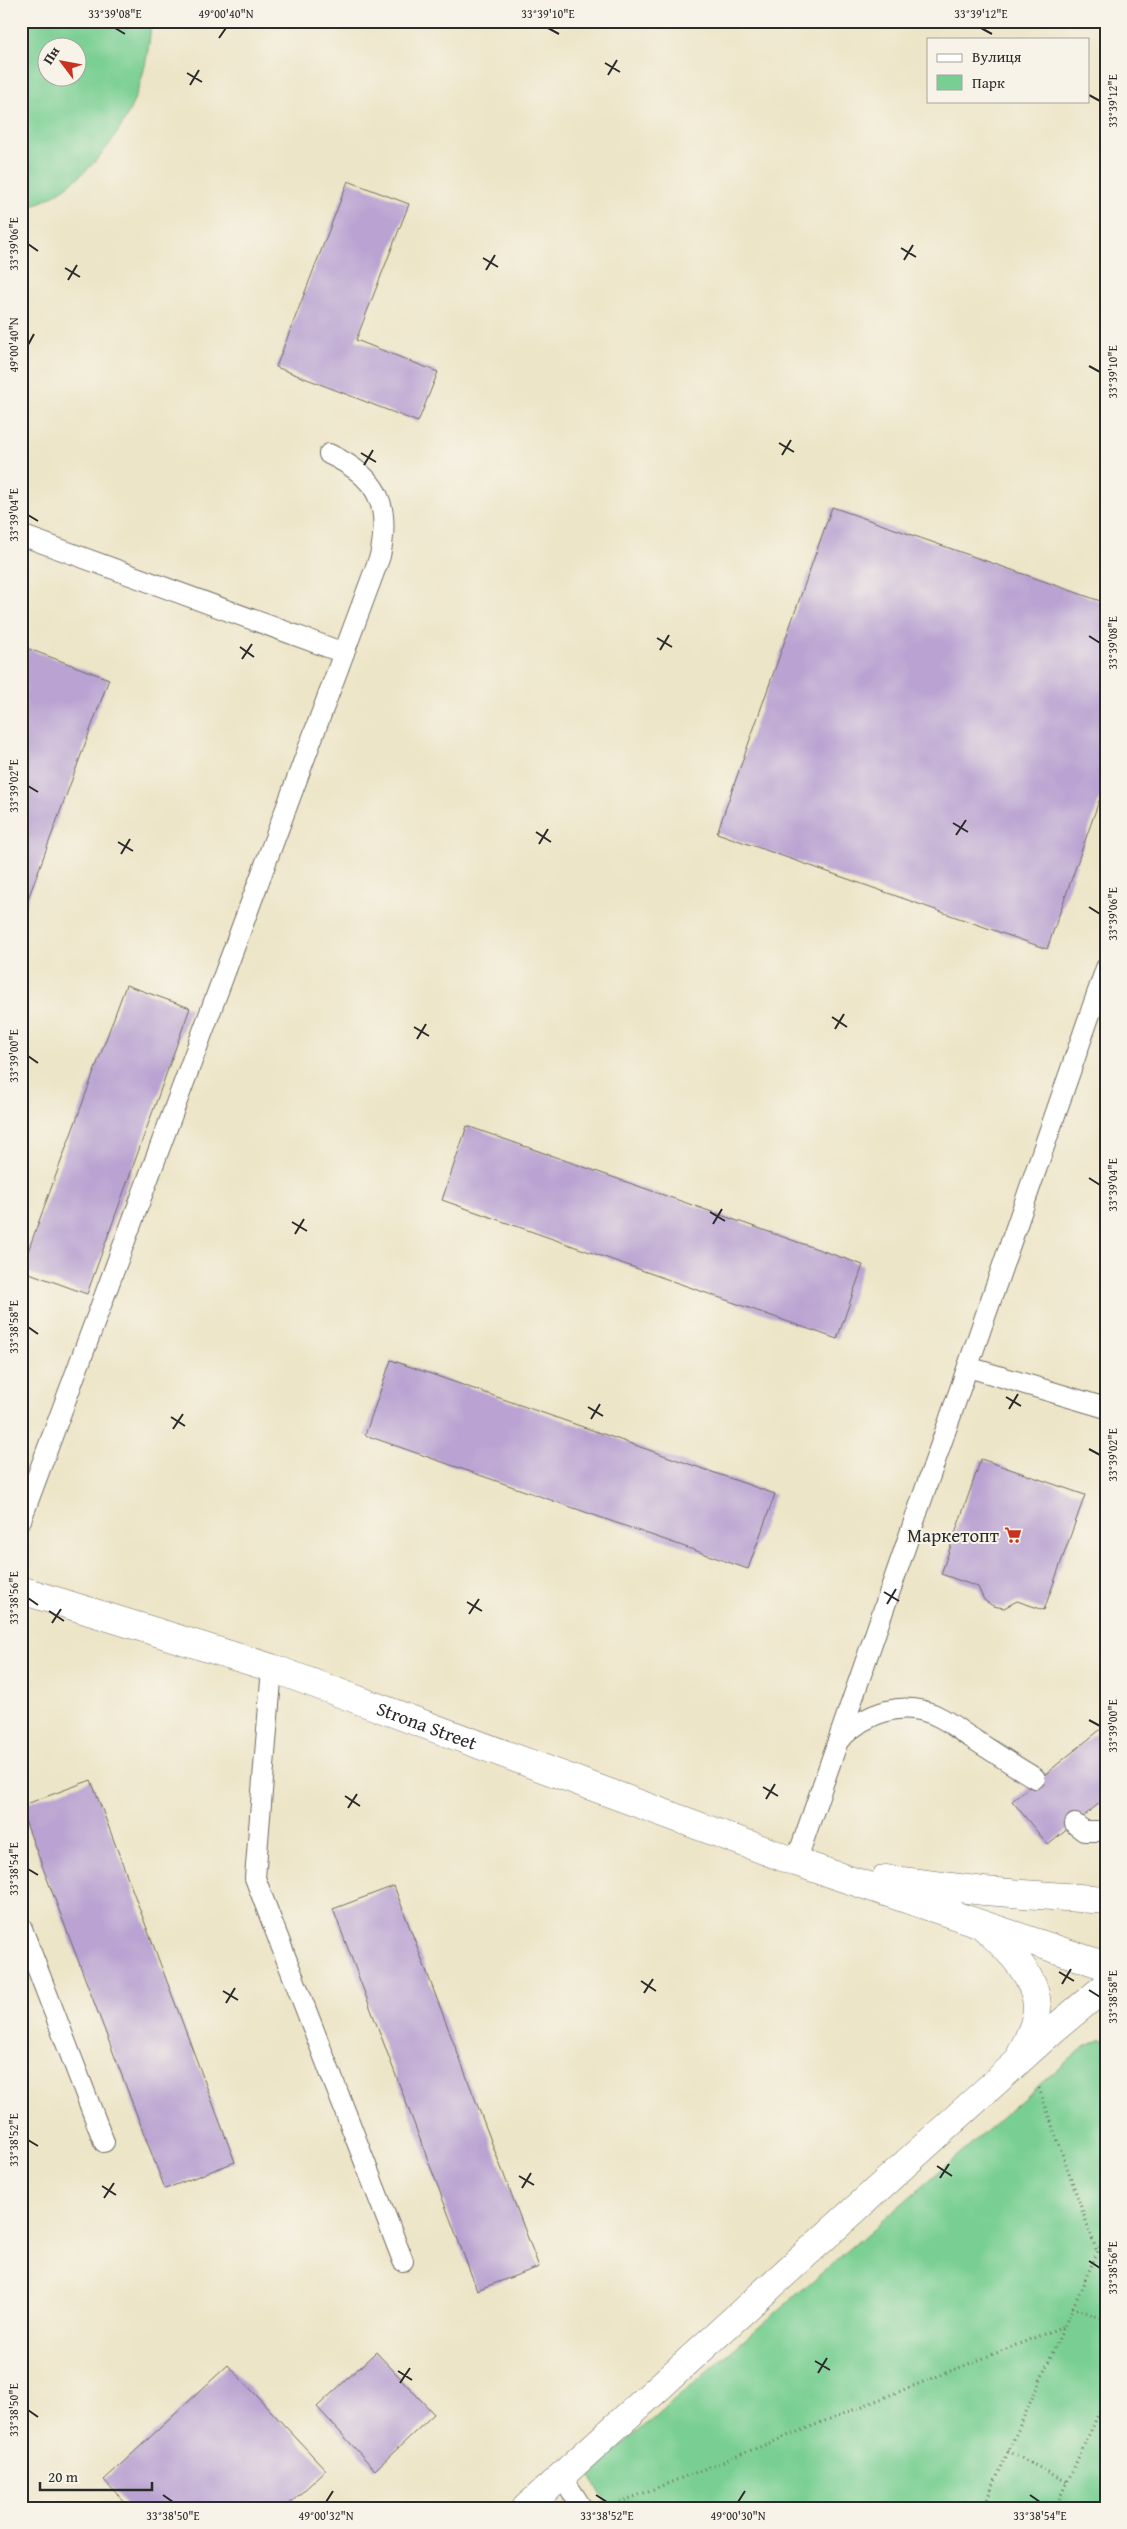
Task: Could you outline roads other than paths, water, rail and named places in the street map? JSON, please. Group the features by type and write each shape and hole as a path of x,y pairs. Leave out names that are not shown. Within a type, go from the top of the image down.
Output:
{"street":[{"name":"Strona Street","path":"21,1590 272,1668 796,1862 829,1872"},
{"path":"829,1872 984,1891 1056,1898 1106,1900"},
{"path":"829,1872 1106,1966"},
{"path":"1056,1898 1106,1890"},
{"path":"982,1924 1019,1964 1029,1979 1037,2006 1034,2024 1018,2063"},
{"path":"526,2508 1018,2063 1054,2028 1106,1986"},
{"path":"1054,2028 1106,2001"}],"lane":[{"path":"21,1520 380,556 385,532 382,506 371,483 352,465 330,454"},
{"path":"21,535 344,653"},
{"path":"796,1862 1106,968"},
{"path":"968,1367 1106,1408"},
{"path":"272,1668 256,1878 403,2261"},
{"path":"838,1740 854,1724 874,1713 896,1708 919,1710 941,1718 1035,1778"},
{"path":"1076,1824 1084,1831 1106,1831"},
{"path":"21,1926 104,2142"},
{"path":"562,2477 582,2508"}],"place":[{"name":"Маркетопт","path":"1013,1535"}]}
